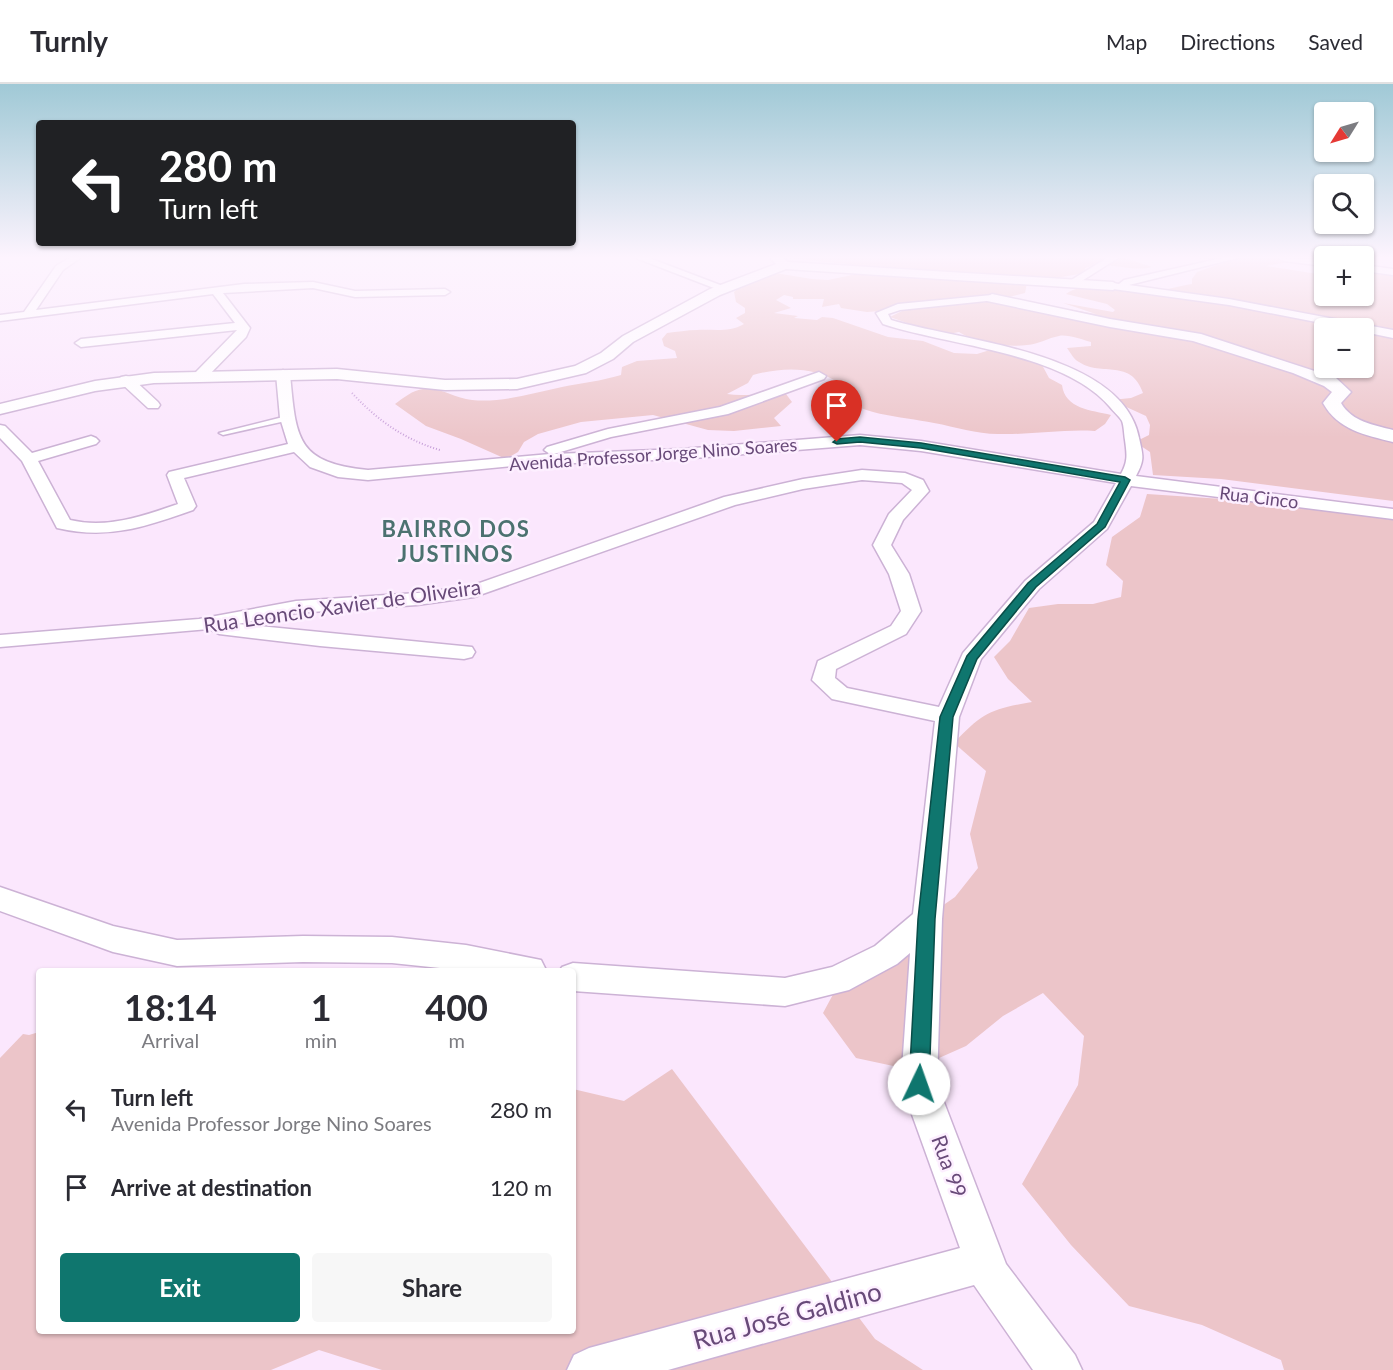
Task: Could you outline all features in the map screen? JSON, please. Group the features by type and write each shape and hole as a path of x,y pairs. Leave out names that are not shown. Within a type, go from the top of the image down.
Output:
{"street":[{"path":"200,376 242,334 242,326 236,318"},
{"path":"0,409 63,392 126,380 200,376 337,374 472,386 517,384 580,370 607,356 628,339 667,318"},
{"name":"Rua 99","path":"885,318 887,322 895,325 1040,359 1090,382 1111,400 1129,422 1136,461 1101,525 1032,585 971,658 946,717 927,919 919,1084 991,1277 1060,1370"},
{"path":"1086,318 1196,337 1299,370 1330,382 1342,392 1332,404 1336,414 1350,424 1393,435"},
{"path":"1311,318 1393,334"},
{"path":"81,343 242,326"},
{"path":"0,429 29,459 63,524 78,529 136,525 188,506 176,475 297,447 287,418 283,374"},
{"path":"522,460 608,433 723,411 819,376"},
{"path":"126,380 153,405"},
{"name":"Avenida Professor Jorge Nino Soares","path":"297,447 316,464 338,472 358,474 493,465 522,460 681,454 860,440 921,446 1125,480"},
{"path":"29,459 91,441"},
{"name":"Rua Leoncio Xavier de Oliveira","path":"0,641 199,625 296,607 417,599 474,591 730,501 803,484 862,476 905,478 917,484 921,491 895,518 882,545 899,574 911,610 899,630 826,666 823,680 840,694 896,704 946,717"},
{"name":"Rua Cinco","path":"1125,480 1393,514"},
{"path":"199,625 320,640 464,652"},
{"path":"0,899 113,939 177,953 303,949 392,950 466,958 519,968"},
{"path":"576,977 785,992 838,980 886,955 927,919"},
{"name":"Rua José Galdino","path":"589,1370 985,1262"}],"lane":[{"path":"223,433 287,418"}],"path":[{"path":"337,374 342,386 360,399 371,414 415,443 493,465"}],"shaded area":[{"path":"736,318 817,320 833,318 888,337 923,341 954,353 977,354 990,350 1004,350 1041,363 1049,378 1062,385 1064,393 1074,404 1087,410 1111,415 1105,424 1095,431 982,433 866,410 842,399 831,390 839,383 829,377 808,371 775,370 753,375 748,383 727,394 786,394 792,402 774,418 781,426 734,431 708,430 653,415 581,422 538,434 524,442 518,452 506,459 426,426 395,404 423,389 483,401 529,395 599,380 621,375 622,367 637,361 677,358 675,351 664,346 662,339 667,333 727,330 744,324"},
{"path":"893,318 1314,318 1314,378 1374,378 1374,318 1393,318 1393,501 1221,479 1153,475 1150,452 1135,442 1149,435 1150,425 1146,416 1111,400 1131,398 1143,393 1138,382 1124,372 1088,366 1079,362 1067,348 1091,346 1091,342 1071,336 1062,336 1031,344 1010,346 983,342 959,332 938,336"},
{"path":"1147,494 1253,501 1393,520 1393,1370 1284,1370 1281,1360 1202,1325 1129,1306 1071,1245 1022,1184 1078,1085 1084,1036 1043,993 1003,1016 966,1046 912,1070 856,1058 823,1013 844,974 955,897 978,868 970,834 986,771 954,743 972,725 988,714 1006,707 1032,702 1008,679 994,657 1010,641 1029,608 1058,604 1093,604 1121,597 1123,581 1106,565 1112,537 1140,517"},
{"path":"36,1033 36,1334 576,1334 576,1090 624,1101 672,1069 875,1339 923,1370 382,1370 319,1350 271,1370 0,1370 0,1058 23,1034"}],"district":[{"name":"BAIRRO DOS JUSTINOS","path":"456,540"}],"route":[{"path":"837,442 860,440 921,446 1125,480 1101,525 1032,585 971,658 946,717 927,919 919,1084"}]}
